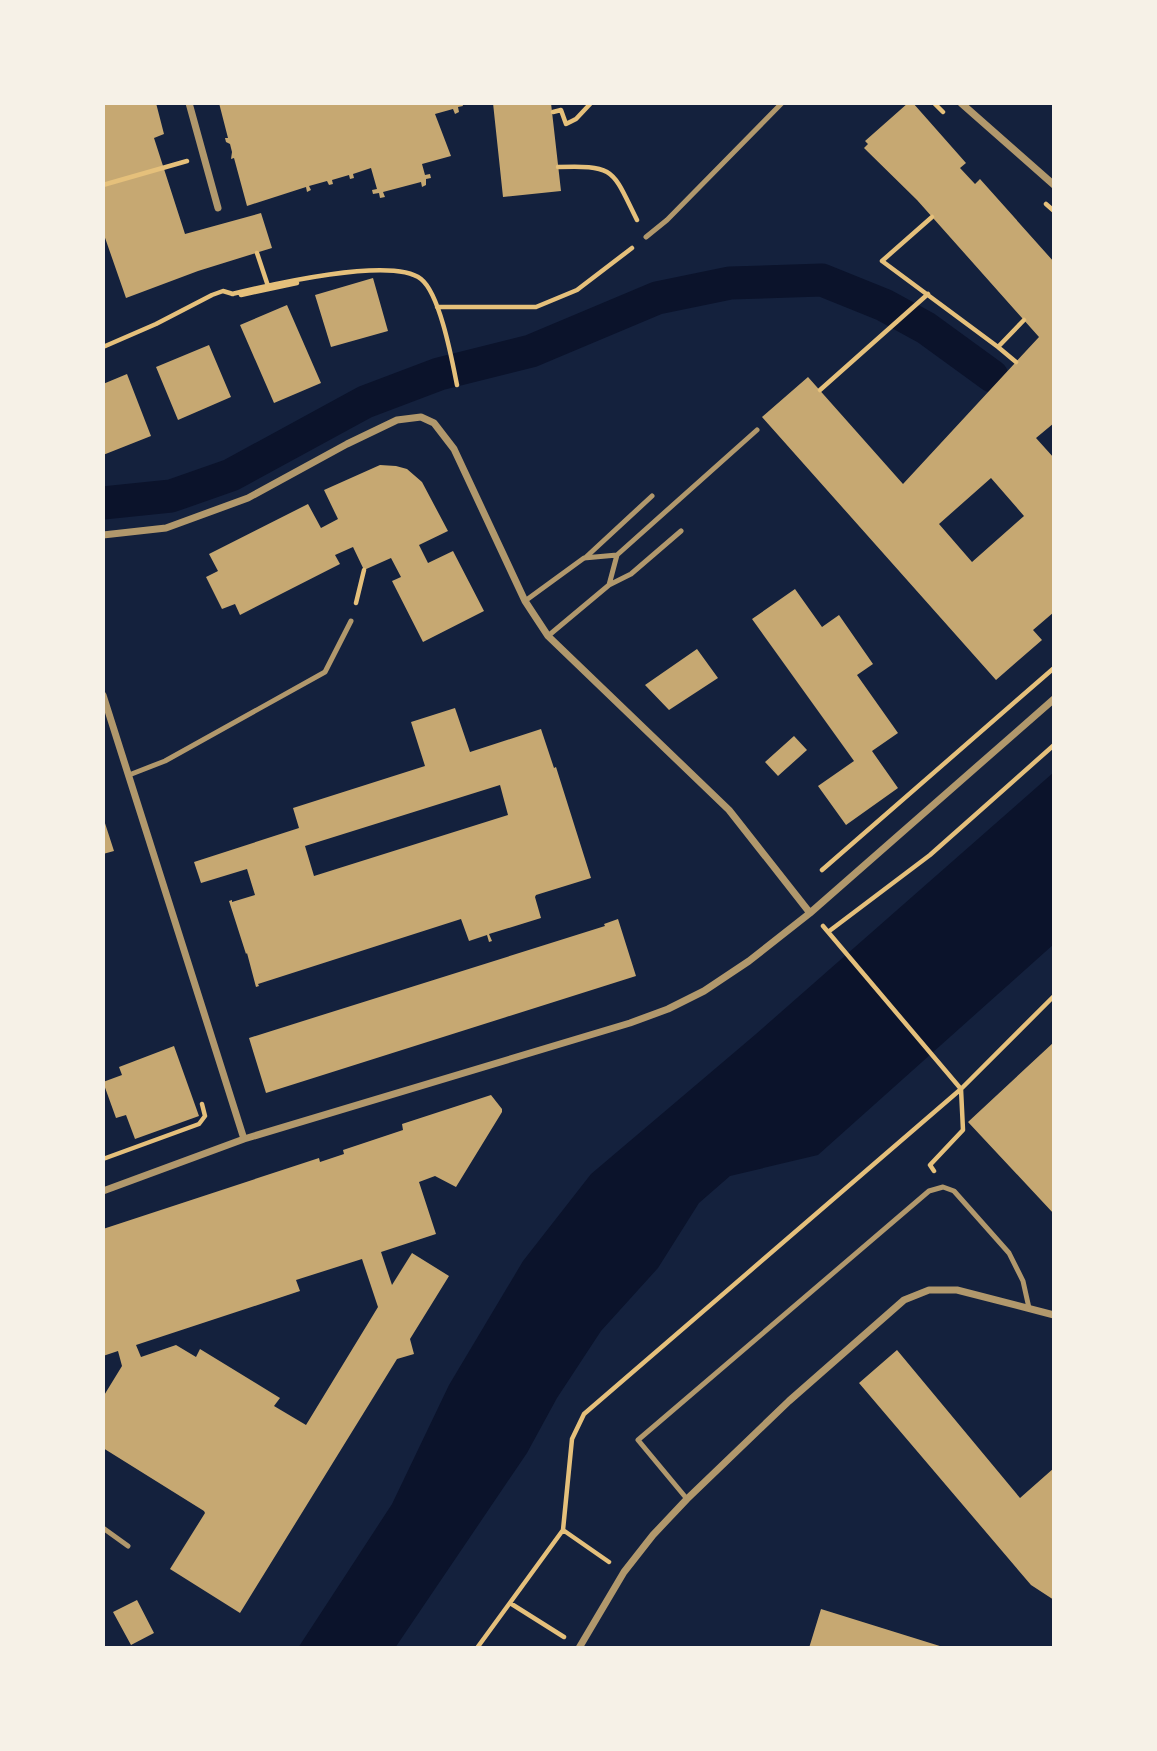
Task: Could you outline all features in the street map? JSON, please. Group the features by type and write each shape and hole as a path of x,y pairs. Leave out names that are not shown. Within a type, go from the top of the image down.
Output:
{"street":[{"path":"188,103 218,208"},
{"path":"961,103 1054,186"},
{"path":"103,535 166,528 248,498 397,420 421,417 434,423 454,449 525,601 548,636 729,810 810,913"},
{"path":"103,695 244,1139"},
{"path":"103,1191 244,1139 630,1023 668,1009 704,991 749,961 810,913 1054,699"},
{"path":"579,1647 624,1572 653,1535 789,1401 904,1300 929,1290 957,1290 1054,1315"}],"lane":[{"path":"646,237 667,220 782,103"},
{"path":"609,585 617,555 757,430"},
{"path":"525,601 584,558 652,496"},
{"path":"548,636 609,585 631,574 681,531"},
{"path":"584,558 617,555"},
{"path":"129,775 165,761 326,672 351,621"},
{"path":"687,1499 638,1440 929,1191 943,1187 954,1191 1009,1253 1023,1281 1029,1308"},
{"path":"103,1528 128,1546"}],"path":[{"path":"552,112 561,110 566,124 576,119 591,103"},
{"path":"438,307 536,307 577,290 646,237 620,186 607,170 588,166 558,167"},
{"path":"103,184 164,167"},
{"path":"932,217 882,261 1016,362"},
{"path":"257,253 268,286"},
{"path":"232,294 301,280 372,270 409,272 423,280 438,307 457,384"},
{"path":"103,347 223,291 246,294 294,285 301,280"},
{"path":"820,390 928,294"},
{"path":"998,347 1024,320"},
{"path":"351,621 365,570"},
{"path":"822,870 1054,668"},
{"path":"943,1187 930,1165 963,1130 961,1089 828,932 930,855 1054,745"},
{"path":"477,1648 564,1530 572,1439 584,1414 961,1089 1054,996"},
{"path":"103,1159 199,1124 205,1116 202,1104"},
{"path":"564,1530 624,1572"},
{"path":"510,1603 579,1647"}],"water":[{"path":"1054,772 1054,944 818,1155 730,1176 699,1203 658,1268 601,1331 557,1398 527,1453 395,1648 298,1648 392,1504 449,1385 523,1261 591,1174 756,1034"}],"building":[{"path":"103,103 156,103 164,134 154,138 185,234 261,213 272,248 198,271 126,298 103,232"},
{"path":"219,103 462,103 463,106 458,107 459,112 455,114 453,109 435,114 451,156 422,164 425,175 430,174 431,178 426,179 426,185 422,187 421,182 383,192 385,197 380,198 379,193 373,194 372,190 377,189 371,168 353,174 354,178 350,179 349,175 332,180 333,184 329,185 327,181 309,186 311,190 307,192 306,187 247,206 234,158 231,159 230,144 226,142 225,138 228,138"},
{"path":"493,103 551,103 561,191 503,197"},
{"path":"908,103 913,103 966,163 960,168 975,184 980,179 1054,262 1054,423 1036,438 1054,458 1054,612 1033,630 1042,640 996,680 762,417 808,377 903,484 1039,337 917,200 864,148 868,144 865,141","holes":["991,478 1024,516 972,562 939,524"]},
{"path":"373,278 388,331 331,347 315,295"},
{"path":"287,305 321,383 274,403 240,325"},
{"path":"209,345 231,397 178,420 156,367"},
{"path":"127,374 151,436 103,455 103,384"},
{"path":"380,465 407,469 422,482 448,531 419,545 428,563 453,551 484,611 423,642 392,581 401,577 391,558 364,570 353,547 335,555 340,564 240,615 235,604 222,609 206,577 218,571 209,554 308,504 321,528 338,519 324,490"},
{"path":"795,589 822,627 839,615 873,664 857,675 898,733 872,751 898,788 846,825 818,786 854,761 752,619"},
{"path":"697,649 718,678 669,710 645,685"},
{"path":"455,708 470,752 541,729 554,768 556,767 591,878 536,895 541,918 489,934 492,941 489,942 487,935 469,941 461,919 258,984 256,987 229,901 255,895 247,869 201,883 194,862 299,828 293,808 425,766 411,722","holes":["500,785 508,815 314,876 305,846"]},
{"path":"794,736 807,750 778,776 765,762"},
{"path":"103,817 114,851 103,854"},
{"path":"618,919 636,976 266,1093 249,1038 605,926 604,924"},
{"path":"1054,1042 1054,1214 968,1122"},
{"path":"174,1046 199,1116 135,1139 126,1115 116,1118 103,1082 122,1075 119,1067"},
{"path":"491,1095 502,1109 456,1187 435,1176 419,1182 436,1234 381,1252 392,1285 412,1253 449,1276 410,1339 414,1354 397,1359 240,1613 170,1569 204,1511 103,1448 103,1397 122,1366 118,1351 103,1356 103,1229 319,1158 320,1162 344,1154 343,1150 403,1130 402,1124","holes":["362,1259 378,1307 306,1425 274,1406 280,1398 200,1349 196,1357 176,1345 141,1357 136,1345 300,1291 296,1280"]},
{"path":"897,1350 1020,1498 1054,1468 1054,1600 1031,1585 859,1383"},
{"path":"137,1600 154,1633 131,1645 113,1612"},
{"path":"821,1609 943,1647 943,1648 809,1648"}],"waterway":[{"path":"103,503 171,496 231,475 365,402 439,374 531,351 657,298 730,283 822,280 884,305 926,328 992,376"}]}
